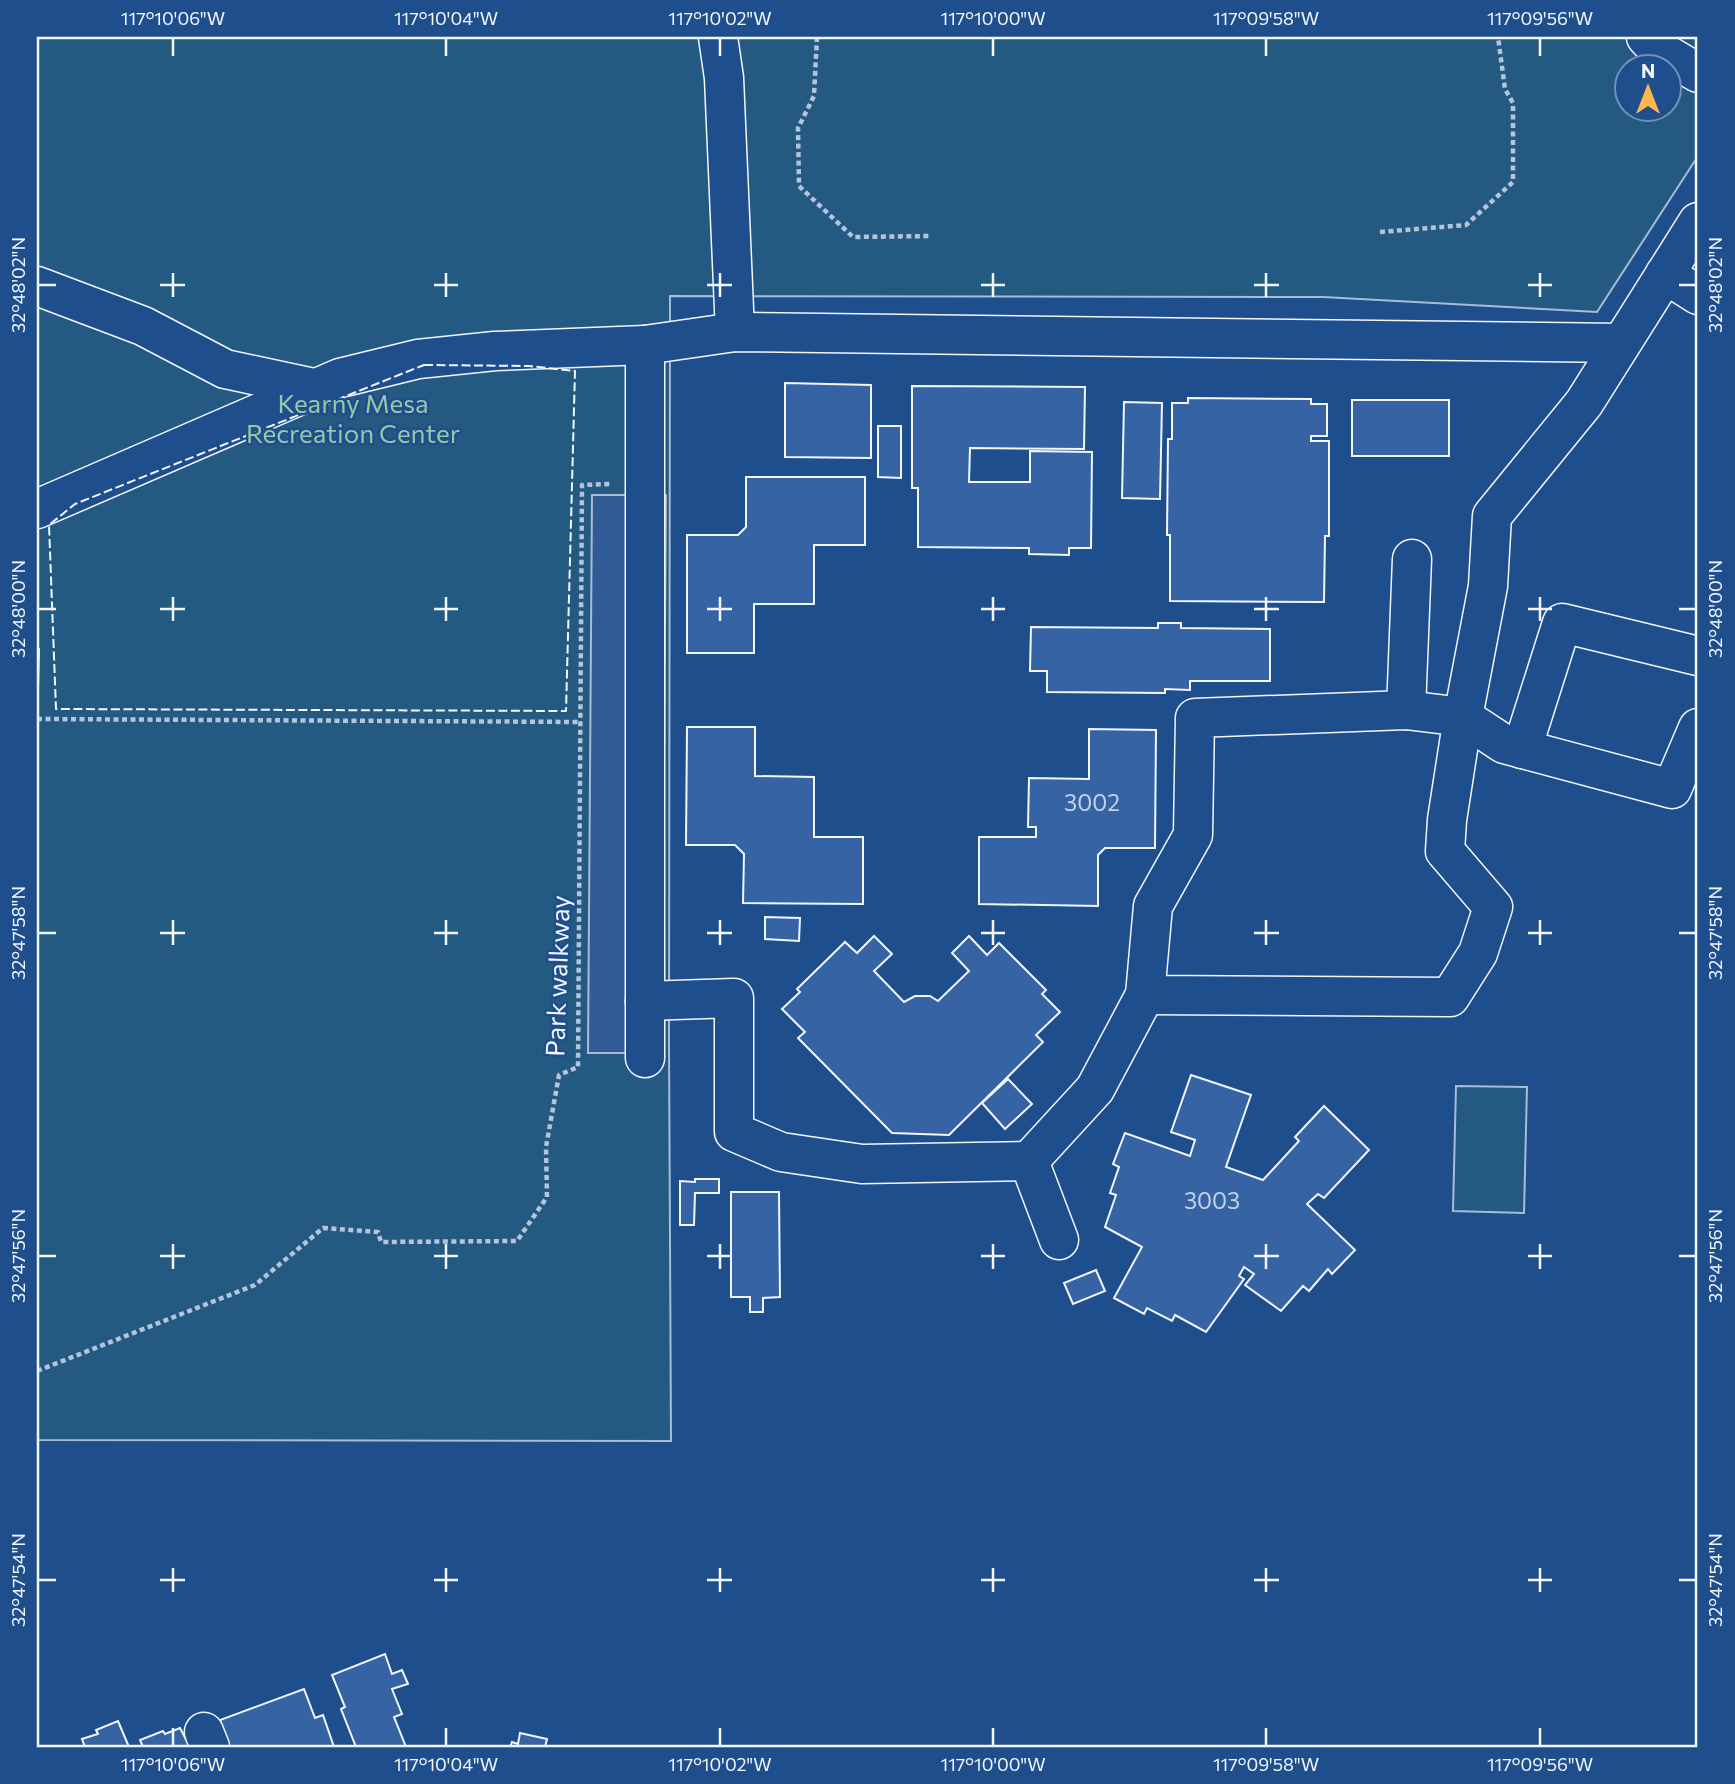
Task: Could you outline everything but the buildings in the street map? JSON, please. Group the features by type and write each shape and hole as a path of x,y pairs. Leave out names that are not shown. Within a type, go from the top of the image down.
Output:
{"street":[{"path":"718,37 724,78 735,331"},
{"path":"1646,37 1656,48 1698,73"},
{"path":"1145,995 1450,997 1478,953 1493,907 1445,851 1447,820 1463,717 1489,586 1492,516 1584,403 1698,222"},
{"path":"1665,274 1698,295"},
{"path":"37,286 143,326 225,369 314,388"},
{"path":"37,509 314,388 340,378 418,359 495,351 645,345 735,331 1621,343"},
{"path":"645,345 645,1058"},
{"path":"1406,710 1412,559"},
{"path":"1522,749 1562,623 1698,656"},
{"path":"645,1001 734,998 734,1149 781,1152 862,1164 1029,1161 1095,1089 1145,995 1153,906 1193,835 1195,719 1406,710 1463,717 1504,744 1672,789 1698,728"},
{"path":"1029,1161 1059,1240"}],"path":[{"path":"817,37 814,96 798,128 799,186 853,237 931,236"},
{"path":"1380,232 1466,225 1513,182 1513,103 1505,89 1498,37"},
{"name":"Park walkway","path":"37,1371 255,1285 323,1228 378,1232 381,1242 517,1241 547,1198 547,1147 559,1075 578,1067 582,485 610,484 618,477"},
{"path":"37,719 581,722"}],"green space":[{"name":"Kearny Mesa Recreation Center","path":"37,37 1698,37 1698,156 1597,312 1323,297 670,296 671,1441 37,1440"},
{"path":"1456,1086 1527,1087 1524,1213 1453,1211"}],"shaded area":[{"path":"592,495 666,495 662,1053 588,1053"}],"fence":[{"path":"424,365 529,366 575,371 566,711 56,709 49,525 75,504 424,365"}]}
